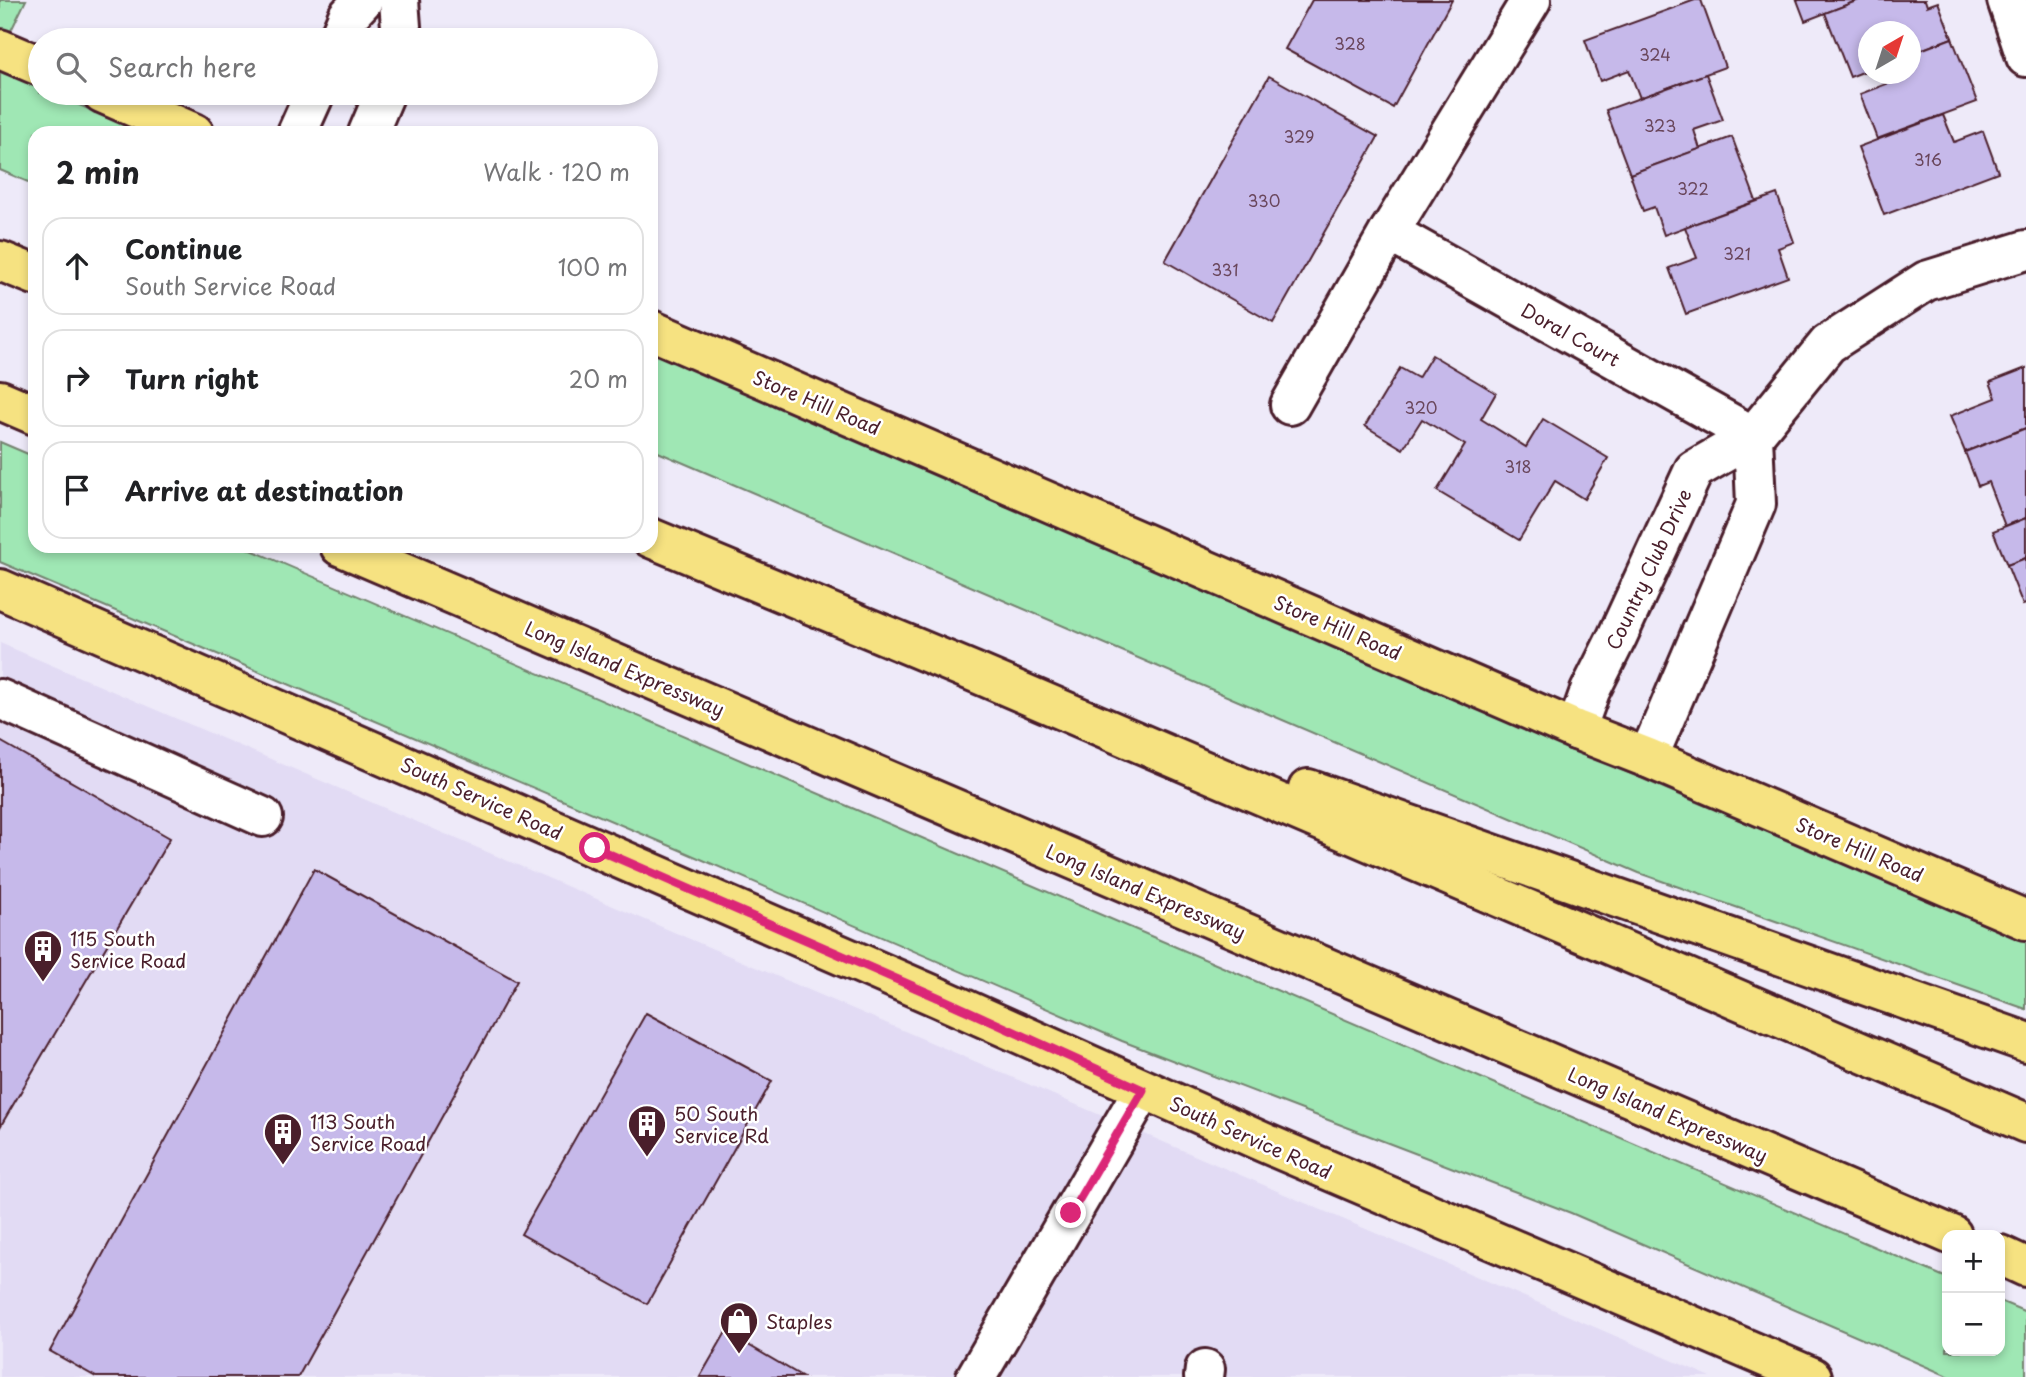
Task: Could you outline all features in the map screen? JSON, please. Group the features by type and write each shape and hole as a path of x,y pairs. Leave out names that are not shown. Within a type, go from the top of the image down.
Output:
{"main road":[{"path":"0,49 28,61"},
{"path":"130,105 178,126"},
{"path":"0,261 28,272"},
{"name":"Store Hill Road","path":"658,333 1576,730 1648,758 2026,920"},
{"path":"0,400 28,412"},
{"path":"658,541 974,672 2026,1123"},
{"name":"Long Island Expressway","path":"356,553 1942,1231"},
{"name":"South Service Road","path":"0,589 935,996 1143,1090 1812,1377"},
{"path":"974,672 2026,1042"},
{"path":"2005,1257 2026,1267"}],"street":[{"path":"343,28 348,16 363,0"},
{"path":"400,0 401,28"},
{"path":"1290,405 1388,232 1531,0"},
{"path":"2007,0 2026,57"},
{"path":"300,126 310,105"},
{"path":"371,126 380,105"},
{"name":"Doral Court","path":"1388,232 1753,436"},
{"name":"Country Club Drive","path":"1576,730 1590,691 1693,470 1753,436 1828,344 1926,281 2026,250"},
{"path":"1648,758 1756,505 1753,436"},
{"path":"0,699 263,817"},
{"path":"976,1377 1143,1090"}],"shaded area":[{"path":"0,643 1711,1377 0,1377"}],"green space":[{"path":"0,0 26,0 2,49 0,49"},
{"path":"0,71 28,83 28,105 79,105 129,126 28,126 28,182 0,170"},
{"path":"658,355 1694,801 2026,939 2026,1009 1639,873 658,452"},
{"path":"0,442 28,454 28,553 258,553 1942,1276 1942,1356 2005,1356 2005,1303 2026,1312 2026,1377 1950,1377 1571,1213 1122,1041 673,847 0,562"}],"building":[{"path":"1312,0 1452,0 1393,108 1285,49"},
{"path":"1701,0 1725,67 1640,98 1629,70 1600,81 1585,40"},
{"path":"1797,0 1859,0 1805,21"},
{"path":"1859,0 1925,0 1927,6 1938,2 1952,38 1921,50 1921,21 1858,21 1858,74 1850,77 1825,13"},
{"path":"1952,38 1977,102 1877,139 1860,94 1886,84 1921,84 1921,50"},
{"path":"1706,74 1723,120 1694,130 1700,149 1630,174 1606,110"},
{"path":"1269,76 1378,137 1273,323 1165,261"},
{"path":"1943,115 1954,142 1983,131 1998,172 1884,215 1858,147"},
{"path":"1732,137 1756,201 1664,235 1654,207 1643,211 1630,174"},
{"path":"1777,194 1794,242 1778,248 1788,277 1686,314 1669,268 1697,258 1685,227"},
{"path":"1432,355 1496,393 1481,419 1526,447 1543,419 1608,458 1584,499 1555,481 1519,540 1437,491 1465,445 1422,419 1403,449 1365,426 1400,368 1418,378"},
{"path":"2026,368 2026,428 1965,452 1950,416 1996,398 1990,382"},
{"path":"2026,428 2026,518 2005,526 1988,482 1978,486 1965,452"},
{"path":"2026,518 2026,558 2007,565 1993,531"},
{"path":"2026,558 2026,604 2023,605 2007,565"},
{"name":"115 South Service Road","path":"0,741 170,838 0,1127"},
{"name":"113 South Service Road","path":"314,869 517,981 298,1377 96,1377 50,1351"},
{"name":"50 South Service Rd","path":"646,1013 772,1081 647,1304 521,1234"},
{"name":"Staples","path":"726,1332 803,1377 700,1377"}],"place":[{"name":"115 South Service Road","path":"43,983"},
{"name":"50 South Service Rd","path":"647,1158"},
{"name":"113 South Service Road","path":"283,1166"},
{"name":"Staples","path":"739,1355"}],"route":[{"path":"595,848 1143,1090 1071,1213"}]}
